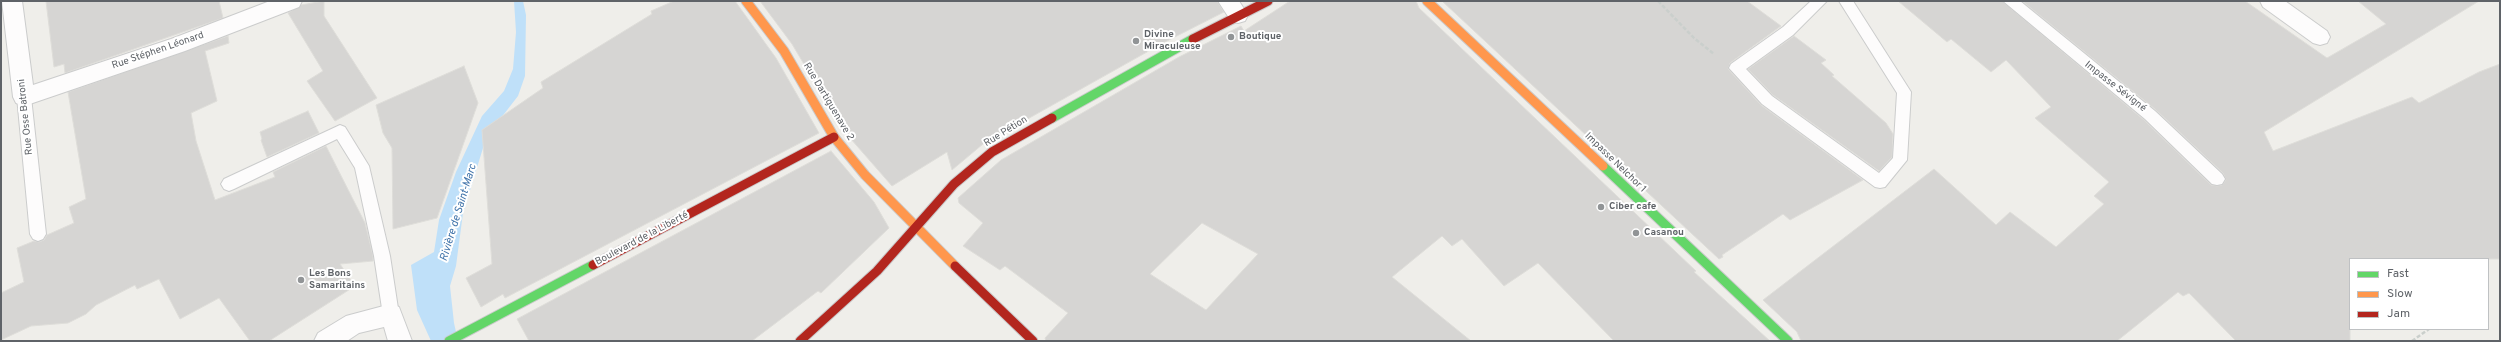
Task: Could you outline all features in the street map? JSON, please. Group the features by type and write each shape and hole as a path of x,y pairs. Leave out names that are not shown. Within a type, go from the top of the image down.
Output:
{"street":[{"name":"Rue Osse Batroni","path":"12,1 24,97"},
{"name":"Rue Stéphen Léonard","path":"24,97 178,45 292,1"},
{"name":"Rue Dartiguenave 2","path":"746,1 784,51 834,137 865,175 914,227 1033,341"},
{"name":"Rue Pétion","path":"800,341 877,271 914,227 954,184 992,152 1171,50 1233,8 1268,1"},
{"name":"Impasse Nelchor 1","path":"1426,1 1567,131 1788,341"},
{"path":"2270,1 2320,37"},
{"name":"Boulevard de la Liberté","path":"449,341 834,137"},
{"path":"326,341 354,324 391,315 400,341"}],"lane":[{"path":"1820,1 1788,31 1736,68 1767,100 1880,182 1900,160 1904,92 1846,1"},
{"name":"Impasse Sévigné","path":"2010,1 2150,115 2217,178"},
{"name":"Rue Osse Batroni","path":"24,97 38,234"},
{"path":"228,184 340,131 362,166 382,256 391,315"}],"path":[{"path":"1658,1 1706,49 1736,68"},
{"path":"2412,341 2428,330"}],"water":[{"name":"Rivière de Saint-Marc","path":"514,1 523,1 526,15 525,76 518,96 494,127 483,148 463,213 456,266 450,286 454,323 458,341 431,341 417,310 411,265 434,252 439,220 456,172 482,116 504,91 513,69 516,32"}],"building":[{"path":"46,1 219,1 223,18 65,73 64,64 54,67"},
{"path":"324,1 324,16 377,98 335,121 307,81 323,71 288,13 301,5"},
{"path":"674,1 735,1 776,58 819,133 505,298 503,294 481,307 466,278 492,264 482,130 543,88 541,82 652,14 651,11"},
{"path":"760,1 1217,1 1224,12 1163,43 983,144 952,170 947,152 892,186 843,130 792,44"},
{"path":"1290,1 1416,1 1419,8 1696,271 1694,272 1770,341 1614,341 1538,263 1504,286 1462,239 1452,246 1442,236 1392,277 1471,341 1046,341 1045,338 1068,313 1005,266 1000,270 963,246 983,223 959,203 958,198 1001,160 1179,57 1241,26 1244,31","holes":["1202,223 1258,254 1206,310 1150,274"]},
{"path":"1442,1 1747,1 1781,26 1730,63 1728,69 1761,105 1863,180 1790,220 1783,214 1722,255 1723,257 1719,259"},
{"path":"1898,1 2002,1 2144,120 2211,185 2217,186 2222,185 2226,180 2223,173 2156,110 2022,1 2245,1 2327,58 2386,24 2358,1 2479,1 2264,132 2273,151 2412,97 2419,103 2479,72 2500,64 2500,259 2349,258 2350,341 2236,341 2189,293 2183,296 2178,292 2117,341 1801,341 1797,332 1763,300 1934,169 1996,225 2010,212 2056,247 2104,204 2094,196 2109,182 2035,118 2051,107 2006,60 1991,72 1951,39 1947,42"},
{"path":"228,36 229,43 205,51 217,101 191,113 196,141 215,200 275,177 273,172 326,146 365,223 373,256 373,261 340,264 355,286 269,341 250,341 219,298 180,319 159,279 137,289 135,285 96,305 86,314 68,323 31,326 1,340 1,293 24,282 17,248 34,241 39,242 44,240 47,235 74,223 69,207 86,199 68,92"},
{"path":"1794,36 1826,60 1821,63 1834,75 1832,76 1886,123 1893,134 1892,157 1879,171 1773,95 1748,69"},
{"path":"464,66 478,103 437,218 393,229 392,148 383,133 376,105"},
{"path":"308,111 319,133 267,157 260,132"},
{"path":"831,151 874,202 889,228 821,293 818,291 752,341 529,341 517,319"}],"traffic: fast":[{"path":"1052,118 1193,39"},
{"path":"1603,166 1788,341"},
{"path":"449,341 593,265"}],"traffic: slow":[{"path":"746,1 784,51 834,137 865,175 955,266"},
{"path":"1427,1 1603,166"}],"traffic: jam":[{"path":"1193,39 1268,1"},
{"path":"800,341 877,271 954,184 992,152 1052,118"},
{"path":"593,265 834,137"},
{"path":"955,266 1033,341"}],"place":[{"name":"Boutique","path":"1231,37"},
{"name":"Divine Miraculeuse","path":"1136,41"},
{"name":"Ciber cafe","path":"1601,207"},
{"name":"Casanou","path":"1636,233"},
{"name":"Les Bons Samaritains","path":"301,280"}]}
